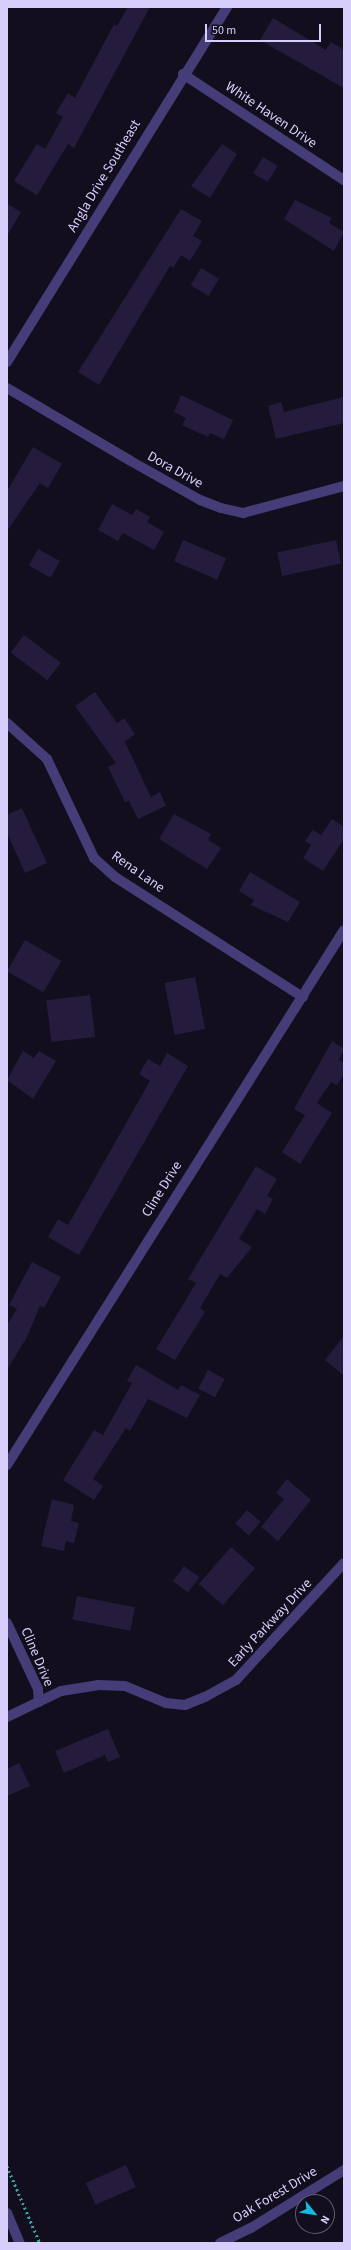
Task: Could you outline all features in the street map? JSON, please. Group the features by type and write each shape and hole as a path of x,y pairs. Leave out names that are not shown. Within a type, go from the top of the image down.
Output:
{"street":[{"name":"Angla Drive Southeast","path":"7,362 183,74 227,7"},
{"name":"White Haven Drive","path":"183,74 344,180"},
{"name":"Dora Drive","path":"7,388 168,482 221,508 243,513 344,486"},
{"name":"Rena Lane","path":"7,723 47,759 94,858 115,877 304,997"},
{"name":"Cline Drive","path":"7,1466 186,1175 304,997 344,930"},
{"name":"Early Parkway Drive","path":"7,1717 61,1690 98,1685 125,1686 166,1703 185,1705 205,1697 236,1680 344,1563"},
{"name":"Cline Drive","path":"7,1623 38,1689 39,1702"},
{"name":"Oak Forest Drive","path":"220,2243 252,2228 344,2170"},
{"path":"7,2213 20,2243"}],"path":[{"path":"7,2166 40,2243"}],"building":[{"path":"128,7 150,7 74,148 68,144 37,195 14,181 37,144 45,149 63,117 56,113 68,93 75,98 114,24 117,26"},
{"path":"273,18 326,50 331,42 344,50 344,88 260,40"},
{"path":"222,144 237,154 210,198 191,186"},
{"path":"263,157 278,166 268,182 253,173"},
{"path":"295,200 332,218 329,223 344,232 334,251 284,219"},
{"path":"7,204 21,212 7,236"},
{"path":"181,209 202,221 193,236 202,241 190,261 181,255 173,268 170,266 99,385 78,372"},
{"path":"201,268 219,279 209,296 191,285"},
{"path":"181,395 233,420 224,439 210,433 208,437 182,425 186,418 174,412"},
{"path":"344,397 344,423 276,439 268,406 281,402 284,412"},
{"path":"33,447 62,464 48,488 40,483 7,531 7,491"},
{"path":"112,504 132,515 136,509 150,517 147,522 164,532 154,550 123,533 118,541 98,530"},
{"path":"183,540 226,558 217,580 174,561"},
{"path":"336,540 341,563 282,576 277,552"},
{"path":"38,549 60,561 51,578 29,566"},
{"path":"24,635 61,663 47,680 11,653"},
{"path":"95,692 117,723 124,718 135,734 125,742 151,797 160,792 166,806 138,819 129,801 125,802 108,767 116,763 75,706"},
{"path":"22,808 47,863 25,873 7,833 7,815"},
{"path":"174,814 211,834 208,840 221,848 207,869 159,839"},
{"path":"332,819 344,827 344,839 323,871 303,858 311,845 305,841 313,830 321,835"},
{"path":"250,872 300,902 288,922 251,905 254,900 239,891"},
{"path":"25,940 61,961 43,992 7,971"},
{"path":"195,977 205,1029 175,1035 165,983"},
{"path":"90,995 95,1037 51,1042 46,1000"},
{"path":"332,1041 344,1049 339,1060 344,1063 344,1074 337,1085 331,1082 317,1103 332,1113 300,1164 282,1152 305,1115 294,1109"},
{"path":"23,1051 34,1058 39,1051 56,1061 33,1099 7,1080"},
{"path":"167,1053 188,1066 79,1255 48,1237 58,1219 68,1225 150,1081 139,1074 148,1059 160,1066"},
{"path":"256,1166 277,1179 267,1196 273,1199 265,1214 257,1209 239,1239 252,1247 227,1278 220,1274 200,1308 205,1312 175,1360 156,1349 196,1283 188,1279"},
{"path":"32,1262 61,1277 44,1308 40,1306 27,1337 7,1370 7,1325 17,1309 9,1305"},
{"path":"344,1336 344,1376 325,1360"},
{"path":"136,1365 178,1390 181,1385 200,1395 187,1418 148,1399 130,1431 126,1428 93,1479 103,1486 94,1500 63,1480 94,1430 103,1435 132,1383 127,1381"},
{"path":"208,1370 225,1379 215,1397 198,1389"},
{"path":"287,1479 311,1500 278,1541 261,1527 284,1499 276,1493"},
{"path":"52,1499 74,1505 71,1521 79,1523 74,1543 66,1541 64,1551 41,1546"},
{"path":"247,1510 261,1522 249,1535 235,1524"},
{"path":"231,1547 255,1568 223,1605 199,1584"},
{"path":"184,1566 199,1577 188,1593 173,1581"},
{"path":"77,1596 135,1607 130,1631 72,1620"},
{"path":"108,1729 120,1757 108,1762 105,1755 64,1773 55,1751"},
{"path":"19,1763 30,1786 7,1796 7,1769"},
{"path":"126,2165 136,2187 96,2205 86,2183"}]}
